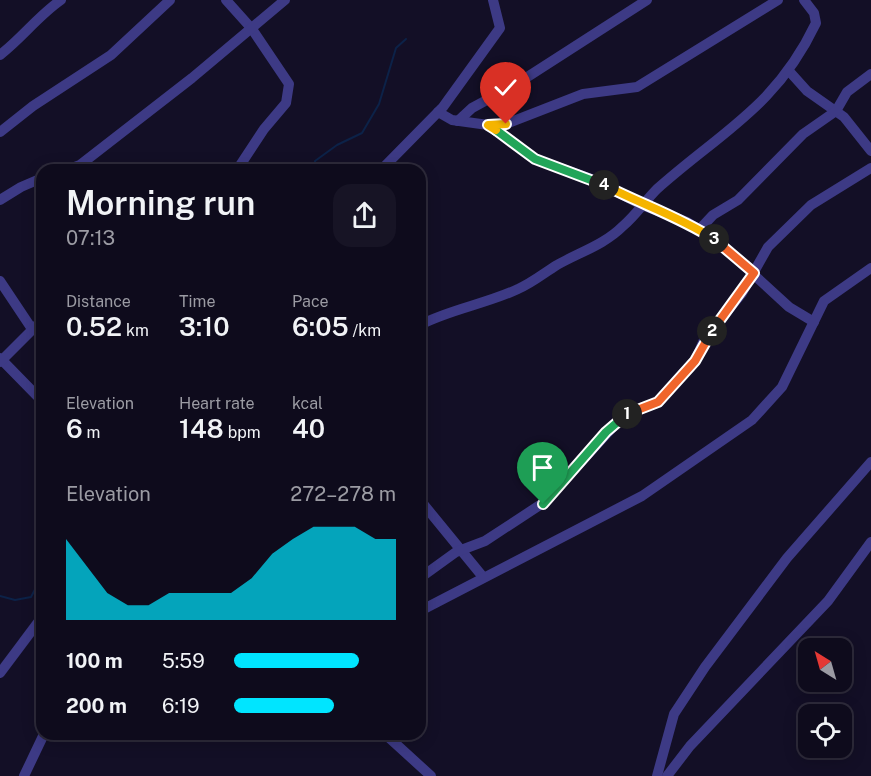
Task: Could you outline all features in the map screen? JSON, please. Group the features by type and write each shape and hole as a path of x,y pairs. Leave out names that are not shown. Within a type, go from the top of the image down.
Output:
{"street":[{"path":"0,55 20,39 40,15 61,0"},
{"path":"0,132 33,106 111,55 170,0"},
{"path":"226,0 252,29 289,84 286,103 264,129 241,164"},
{"path":"81,164 252,29 285,0"},
{"path":"387,164 438,112 500,28 493,0"},
{"path":"458,121 472,108 518,83 647,0"},
{"path":"438,112 458,121 488,125 506,124 583,94 637,87 778,0"},
{"path":"426,322 437,316 472,307 519,289 556,266 601,245 624,226 642,205 772,93 789,70 816,23 814,13 804,0"},
{"path":"789,70 807,91 844,117 871,151"},
{"path":"699,230 713,215 738,200 803,134 836,111 847,92 871,74"},
{"path":"488,125 535,159 594,180 642,205 699,230 754,273 789,307 814,322"},
{"path":"426,574 460,550 485,541 543,504 623,416 658,402 695,361 704,340 742,293 768,247 811,205 871,168"},
{"path":"0,200 36,181"},
{"path":"426,609 642,496 752,420 782,387 824,301 871,268"},
{"path":"0,281 32,329"},
{"path":"36,325 1,360 36,395"},
{"path":"657,776 674,714 705,667 787,558 871,462"},
{"path":"426,508 483,577"},
{"path":"667,776 690,746 828,601 871,542"},
{"path":"0,673 36,625"},
{"path":"24,776 41,740"},
{"path":"392,740 431,776"}],"waterway":[{"path":"315,164 315,161 337,145 362,133 379,104 396,48 406,39"},
{"path":"0,596 15,600 31,597 36,588"}],"route":[{"path":"506,124 488,125 535,159 594,180 642,205 687,222 716,240 754,273 742,293 704,340 695,361 658,402 623,416 564,477 543,504"}]}
